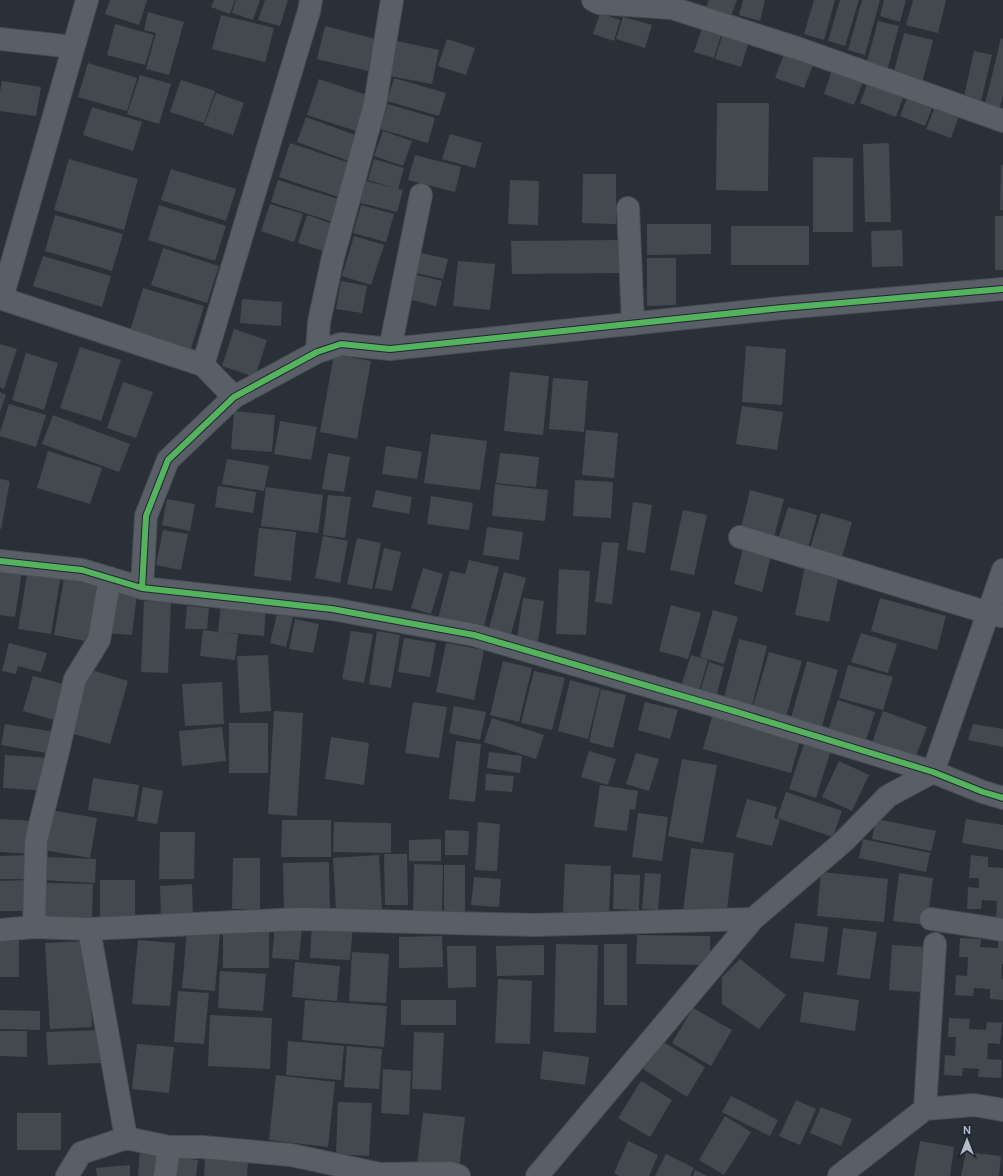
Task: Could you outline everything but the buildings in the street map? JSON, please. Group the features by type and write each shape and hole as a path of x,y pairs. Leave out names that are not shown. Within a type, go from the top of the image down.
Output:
{"street":[{"path":"86,0 1,298 203,365 234,397"},
{"path":"203,365 310,11 311,0"},
{"path":"317,352 319,322 333,257 375,104 392,0"},
{"path":"593,0 600,3 672,8 797,48 1003,121"},
{"path":"0,39 73,47"},
{"path":"390,349 421,195"},
{"path":"628,208 633,324"},
{"path":"142,588 146,516 168,460 234,397 317,352 341,344 390,349 782,308 1003,289"},
{"path":"740,537 996,615"},
{"path":"0,561 82,570 142,588 332,609 474,635 737,712 932,772 983,792 1003,798"},
{"path":"537,1176 753,919 843,842 888,796 932,772 996,615 1003,570"},
{"path":"34,927 36,841 74,679 99,640 110,578"},
{"path":"0,930 34,927 89,929 300,919 534,925 753,919"},
{"path":"931,919 1003,930"},
{"path":"89,929 126,1138"},
{"path":"925,1108 935,944"},
{"path":"839,1176 925,1108 974,1105 1003,1110"},
{"path":"67,1176 80,1153 126,1138 169,1147 202,1147 291,1155 380,1174 451,1173 460,1176"},
{"path":"165,1176 169,1147"}],"cycle path":[{"path":"142,588 146,516 168,460 234,397 317,352 341,344 390,349 782,308 1003,289"},
{"path":"0,561 82,570 142,588 332,609 474,635 737,712 933,772 983,792 1003,798"}]}
